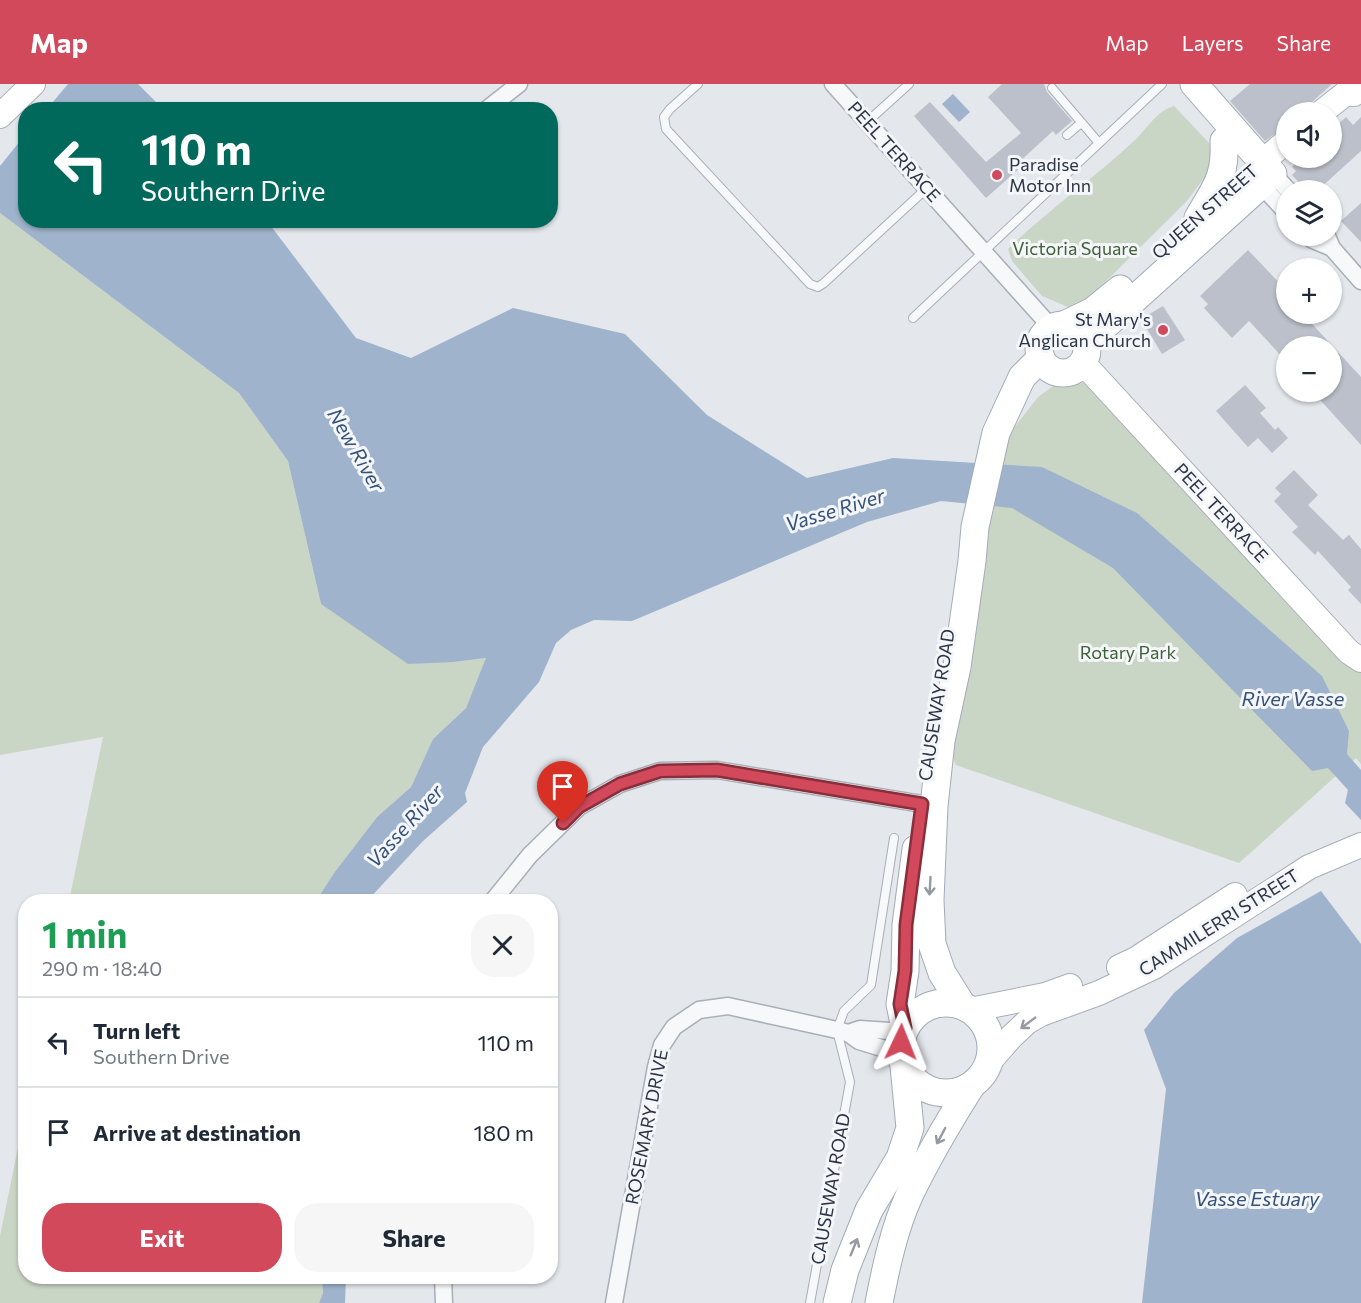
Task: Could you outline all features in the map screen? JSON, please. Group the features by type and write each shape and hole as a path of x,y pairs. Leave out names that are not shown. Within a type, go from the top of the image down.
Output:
{"main road":[{"path":"0,116 33,84"},
{"path":"1173,84 1224,141 1271,174"},
{"path":"1194,84 1271,174"},
{"path":"1335,102 1347,93 1357,91 1354,102 1342,112"},
{"path":"1198,218 1223,173 1224,141"},
{"name":"QUEEN STREET","path":"1059,326 1084,316 1102,304 1198,218 1271,174"},
{"name":"QUEEN STREET","path":"1085,353 1271,174"},
{"path":"1059,326 1079,330 1085,353 1077,369 1069,372 1048,365 1040,341 1044,333 1059,326"},
{"name":"PEEL TERRACE","path":"1085,353 1349,652 1361,660"},
{"name":"CAUSEWAY ROAD","path":"837,1303 845,1270 869,1210 900,1158 910,1128 900,1004 905,971 906,925 940,741 957,667 975,527 996,433 1034,390 1048,365"},
{"name":"CAUSEWAY ROAD","path":"928,805 932,944 942,973 966,1008"},
{"name":"CAMMILERRI STREET","path":"966,1008 1044,995 1097,977 1136,959 1285,865 1321,848 1357,841"},
{"name":"CAMMILERRI STREET","path":"990,1061 1011,1037 1041,1014 1099,993 1154,967 1309,867 1357,841"},
{"path":"949,1003 966,1008 979,1017 986,1027 991,1049 990,1061 979,1079 971,1086 959,1092 946,1094 933,1092 921,1086 911,1077 903,1045 912,1017 935,1004 949,1003"},
{"path":"879,1303 887,1261 908,1197 971,1086"}],"street":[{"path":"496,102 519,84"},
{"name":"PEEL TERRACE","path":"833,84 984,251 1059,326"},
{"path":"1333,246 1361,281"},
{"path":"498,894 530,855 579,807 620,784 660,771 717,770 928,805"},
{"name":"ROSEMARY DRIVE","path":"614,1303 656,1067 662,1045 674,1027 699,1010 728,1006 842,1031 859,1041 903,1045"},
{"path":"443,1284 444,1303"}],"lane":[{"path":"698,84 664,117 666,129 810,284 818,287 824,283 927,188"},
{"path":"867,122 909,84"},
{"path":"913,318 1162,84"},
{"path":"1052,87 1099,143"},
{"path":"1067,135 1081,123"},
{"path":"842,1031 844,1011 871,985 894,838"},
{"name":"CAUSEWAY ROAD","path":"810,1303 850,1082 842,1031"}],"green space":[{"name":"Victoria Square","path":"1174,106 1212,146 1211,169 1186,202 1089,298 1068,307 1042,296 1012,261 1008,249 1118,155 1162,111"},
{"path":"0,213 239,393 288,461 321,604 454,662 487,658 466,708 433,739 411,787 377,817 320,894 70,894 103,737 0,755"},
{"name":"Rotary Park","path":"1060,381 1094,384 1361,666 1361,764 1356,758 1239,863 956,765 946,745 1006,438 1038,397"},
{"path":"18,1147 18,1284 322,1284 323,1293 319,1303 0,1303 0,1236"}],"water":[{"path":"68,84 138,84 156,102 53,102"},
{"path":"953,94 970,112 959,122 942,104"},
{"path":"18,144 18,227 0,213 0,166"},
{"path":"20,228 272,228 356,338 411,358 513,308 625,334 707,415 807,478 893,458 1042,467 1137,513 1322,676 1349,731 1347,754 1361,770 1361,820 1345,803 1348,790 1328,768 1312,771 1113,568 1012,508 941,501 867,522 632,621 594,620 571,630 556,643 539,682 483,747 465,793 467,802 423,841 374,894 320,894 377,817 411,787 433,739 466,708 486,658 408,664 321,604 288,461 239,393"},
{"name":"Vasse Estuary","path":"1321,891 1361,944 1361,1303 1142,1303 1166,1089 1144,1030 1174,993 1237,938"},
{"path":"322,1284 346,1284 345,1303 319,1303 323,1293"}],"building":[{"path":"1002,84 1044,84 1047,92 1072,121 1056,135 1053,131 1018,163 1021,167 986,198 914,116 930,102 986,162 1021,133 988,97"},
{"path":"1250,84 1332,84 1312,102 1276,102 1276,133 1265,141 1230,101"},
{"path":"1346,117 1353,125 1361,117 1361,151 1329,180 1297,180 1292,175 1296,171 1293,168 1342,168 1342,121"},
{"path":"1361,203 1361,242 1342,222"},
{"path":"1248,250 1276,279 1276,324 1312,324 1323,336 1276,336 1276,350 1249,321 1232,338 1204,308 1208,304 1200,296"},
{"name":"St Mary's Anglican Church","path":"1163,306 1185,340 1162,354 1141,319"},
{"path":"1342,356 1361,377 1361,445 1322,402 1342,402"},
{"path":"1245,385 1266,408 1260,413 1275,430 1278,427 1288,438 1272,453 1258,438 1248,447 1216,411"},
{"path":"1294,470 1318,495 1308,505 1343,540 1349,535 1361,549 1361,604 1348,590 1351,587 1318,551 1315,555 1292,532 1298,527 1274,501 1281,494 1275,488"}],"place":[{"name":"Paradise Motor Inn","path":"997,175"},
{"name":"St Mary's Anglican Church","path":"1163,330"}],"route":[{"path":"563,823 579,807 620,784 660,771 717,770 922,804 906,925 905,971 900,1004 905,1028 901,1042"}],"water label":[{"name":"New River","path":"356,450"},
{"name":"Vasse River","path":"835,510"},
{"name":"River Vasse","path":"1293,699"},
{"name":"Vasse River","path":"405,826"}]}
